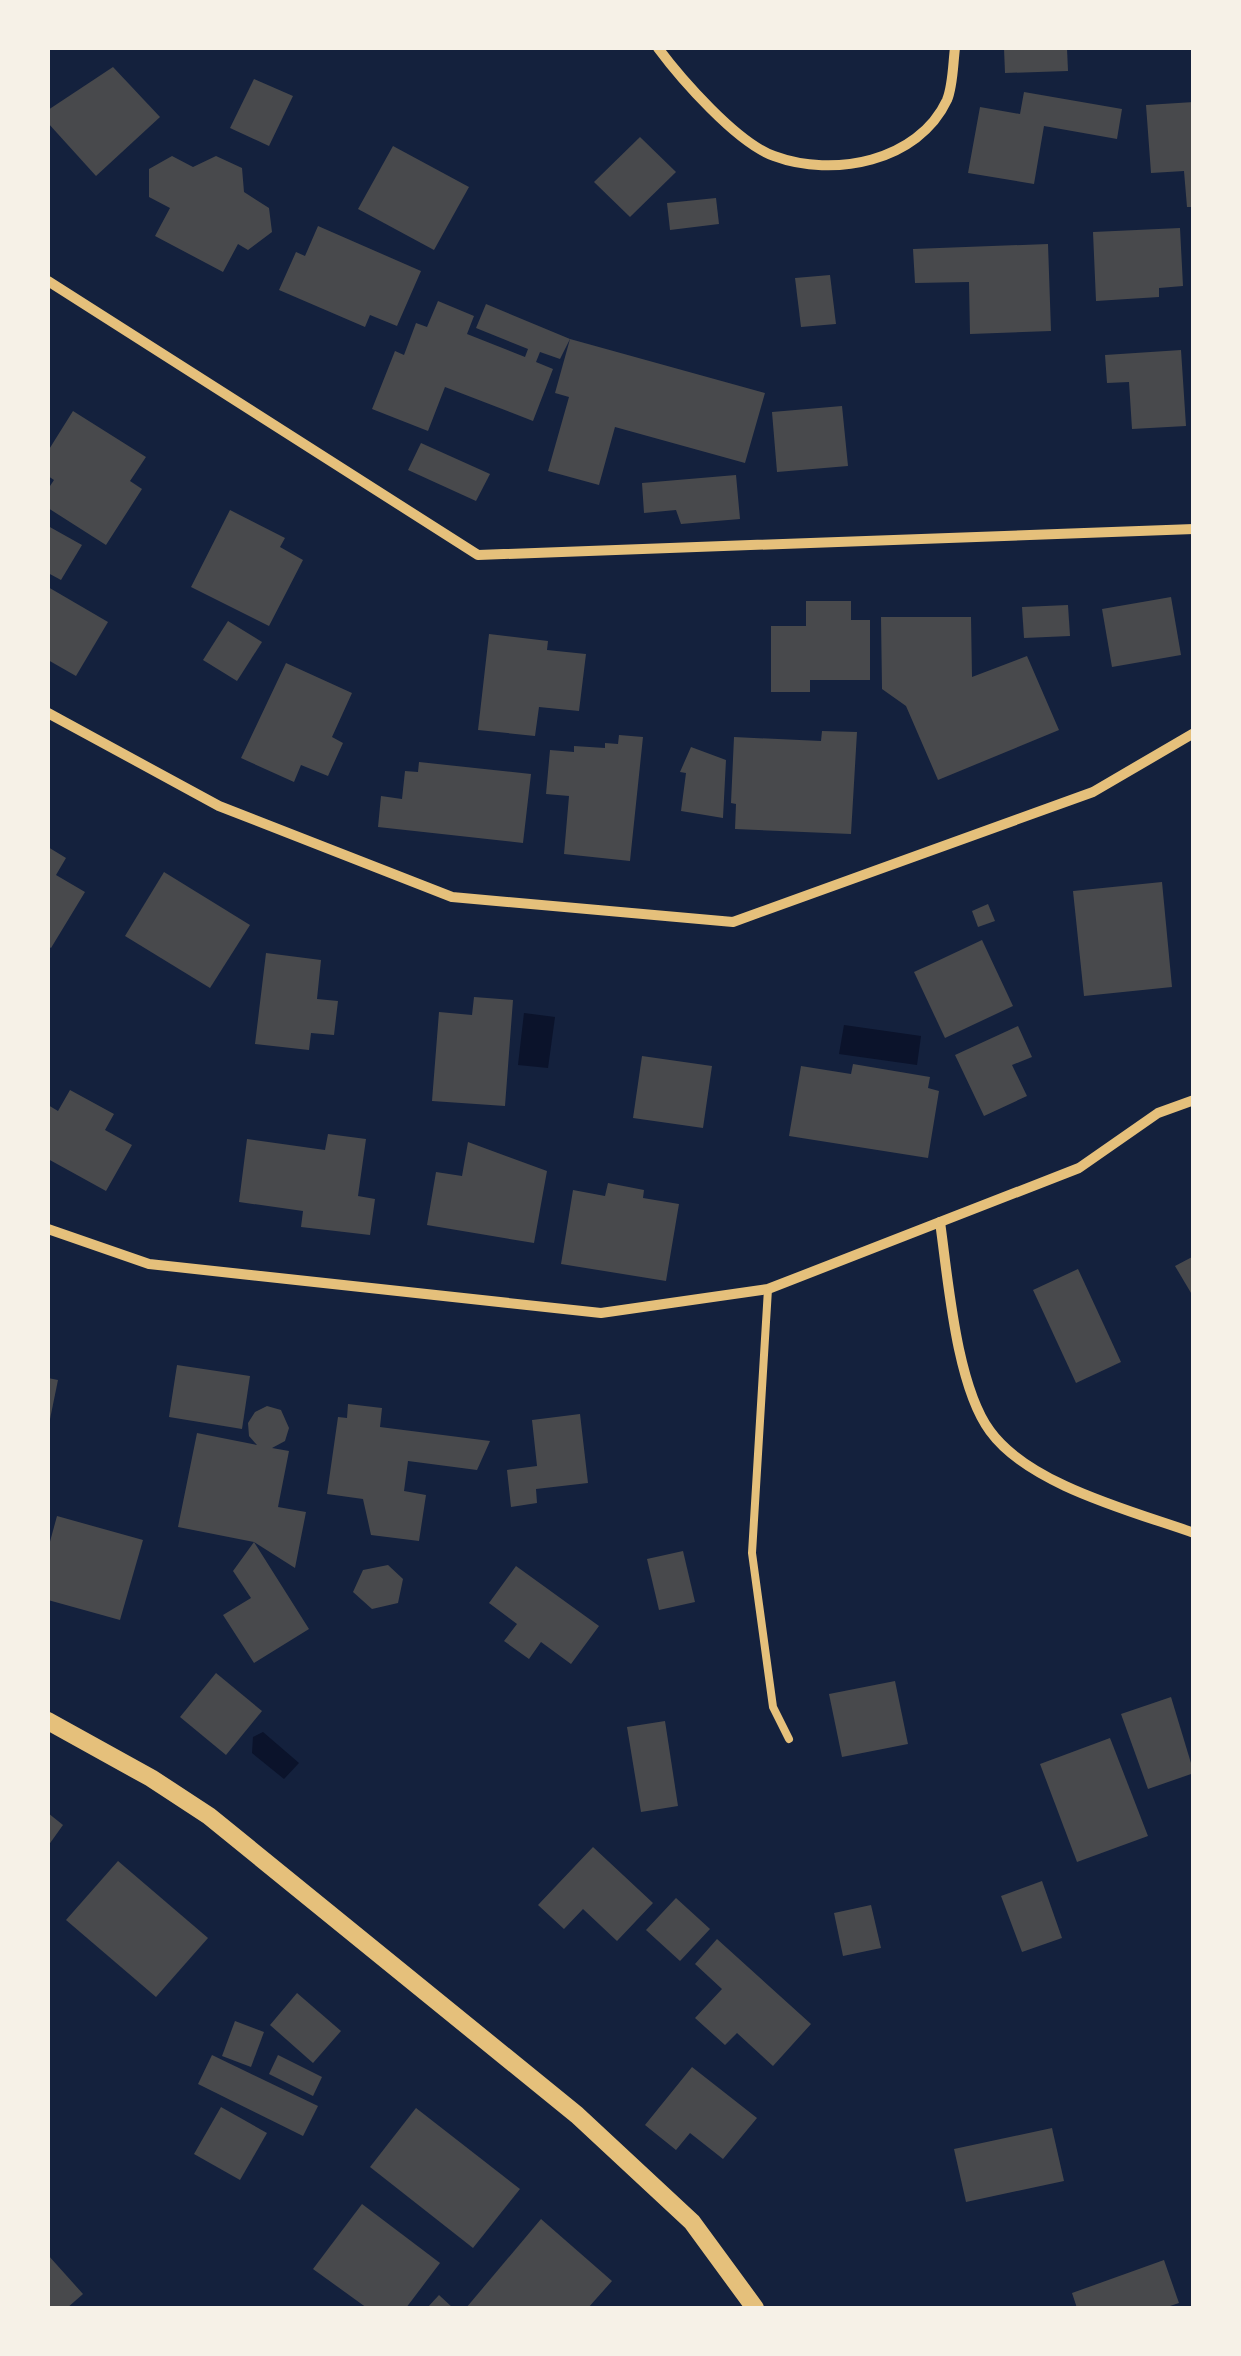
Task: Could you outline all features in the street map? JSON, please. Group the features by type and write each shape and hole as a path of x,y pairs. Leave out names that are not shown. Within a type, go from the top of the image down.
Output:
{"street":[{"path":"658,48 692,94 772,156 840,166 905,150 946,100 955,48"},
{"path":"48,281 478,555 1194,529"},
{"path":"48,712 219,806 452,897 733,922 1092,792 1194,733"},
{"path":"48,1229 150,1264 601,1313 768,1289 1079,1168 1158,1113 1194,1100"},
{"path":"940,1222 955,1326 969,1382 989,1430 1032,1470 1194,1533"},
{"path":"48,1721 209,1816 577,2115 692,2222 755,2308"}],"lane":[{"path":"768,1289 752,1553 772,1708 789,1740"}],"water":[{"path":"524,1013 555,1017 548,1068 518,1065"},
{"path":"844,1025 921,1036 917,1065 839,1054"},
{"path":"263,1732 299,1763 284,1779 252,1753 253,1737"}],"building":[{"path":"1004,48 1067,48 1068,71 1005,73"},
{"path":"113,67 160,117 96,176 48,123 48,110"},
{"path":"254,79 293,96 269,146 230,128"},
{"path":"1024,92 1122,109 1117,139 1044,126 1034,184 968,173 980,107 1020,114"},
{"path":"1194,102 1194,207 1187,207 1184,171 1151,173 1146,105"},
{"path":"640,137 676,172 630,217 594,182"},
{"path":"393,146 469,187 434,250 358,209"},
{"path":"172,156 193,167 216,156 242,168 244,192 269,208 272,232 248,250 238,244 223,272 155,236 170,208 149,197 149,169"},
{"path":"716,198 719,224 670,230 667,203"},
{"path":"318,226 421,271 397,326 370,315 365,327 279,290 296,252 305,256"},
{"path":"1180,228 1183,286 1159,288 1159,297 1096,301 1093,232"},
{"path":"1048,244 1051,331 970,334 969,282 915,283 913,249"},
{"path":"830,275 836,324 801,327 795,278"},
{"path":"438,301 474,316 467,334 525,357 528,349 476,328 486,304 570,339 560,359 540,352 536,362 553,369 533,421 445,387 428,431 372,409 395,351 404,355 416,323 427,327"},
{"path":"570,339 765,393 745,463 615,427 599,485 548,471 569,397 555,393"},
{"path":"1181,350 1186,426 1132,429 1129,382 1107,383 1105,355"},
{"path":"842,406 848,466 777,472 772,412"},
{"path":"73,411 146,457 130,481 142,489 106,545 48,508 48,489 54,480 48,476 48,451"},
{"path":"421,443 490,474 476,501 408,470"},
{"path":"736,475 740,519 681,524 676,510 644,513 642,483"},
{"path":"230,510 285,538 280,547 303,560 269,626 191,587"},
{"path":"48,526 82,545 61,580 48,573"},
{"path":"48,587 108,622 76,676 48,660"},
{"path":"1171,597 1181,655 1112,667 1102,609"},
{"path":"806,601 851,601 851,620 870,620 870,680 810,680 810,692 771,692 771,626 806,626"},
{"path":"1068,605 1070,636 1024,638 1022,607"},
{"path":"881,617 971,617 972,677 1027,656 1059,730 938,780 906,706 882,689"},
{"path":"228,621 262,642 237,681 203,660"},
{"path":"489,634 548,641 547,650 586,654 579,711 539,707 535,736 478,730"},
{"path":"286,663 352,693 332,737 343,743 328,776 301,765 294,782 241,758"},
{"path":"822,731 857,732 851,834 735,829 736,804 731,803 734,737 821,741"},
{"path":"619,735 643,737 630,861 564,854 569,796 546,794 550,750 574,752 574,746 605,748 605,743 618,744"},
{"path":"691,747 726,760 723,818 681,811 686,773 680,772"},
{"path":"419,762 531,774 523,843 378,827 381,796 402,799 405,771 418,772"},
{"path":"48,847 66,858 56,875 85,892 51,948 48,946"},
{"path":"164,872 250,925 210,988 125,936"},
{"path":"1162,882 1172,987 1084,996 1073,891"},
{"path":"988,904 995,921 978,927 972,911"},
{"path":"982,940 1013,1006 945,1038 914,972"},
{"path":"266,953 321,960 317,999 338,1001 334,1035 311,1033 309,1050 255,1044"},
{"path":"474,997 513,1000 505,1106 432,1101 439,1012 472,1015"},
{"path":"1018,1026 1032,1057 1012,1065 1027,1096 984,1116 955,1055"},
{"path":"642,1056 712,1066 703,1128 633,1118"},
{"path":"853,1064 930,1077 928,1088 939,1091 928,1158 789,1136 801,1066 851,1074"},
{"path":"70,1090 114,1114 105,1130 132,1145 106,1191 48,1159 48,1105 58,1111"},
{"path":"328,1134 366,1139 358,1196 375,1199 370,1235 301,1227 303,1211 239,1202 247,1139 325,1150"},
{"path":"468,1142 547,1171 534,1243 427,1225 436,1172 462,1176"},
{"path":"608,1183 644,1190 643,1198 679,1204 666,1281 561,1264 573,1190 605,1196"},
{"path":"1194,1256 1194,1298 1175,1266"},
{"path":"1078,1269 1121,1362 1076,1383 1033,1290"},
{"path":"177,1365 250,1376 242,1429 169,1417"},
{"path":"48,1378 58,1380 49,1424 48,1424"},
{"path":"348,1404 382,1408 380,1427 490,1441 477,1470 408,1461 404,1491 426,1495 419,1541 371,1535 363,1499 327,1494 338,1417 347,1418"},
{"path":"267,1406 281,1410 289,1428 285,1441 272,1448 289,1451 278,1507 306,1512 295,1568 254,1542 178,1527 197,1433 257,1445 249,1436 248,1423 255,1412"},
{"path":"580,1414 588,1483 536,1489 537,1503 511,1507 507,1470 537,1466 532,1420"},
{"path":"57,1516 143,1540 120,1620 48,1600 48,1549"},
{"path":"254,1542 309,1629 254,1663 223,1615 251,1598 233,1571"},
{"path":"683,1551 695,1602 659,1610 647,1559"},
{"path":"388,1565 403,1579 398,1603 372,1609 353,1592 363,1570"},
{"path":"516,1566 599,1626 571,1664 541,1642 529,1659 504,1641 517,1624 489,1603"},
{"path":"216,1673 262,1711 226,1755 180,1717"},
{"path":"895,1681 908,1744 842,1757 829,1694"},
{"path":"1171,1697 1194,1773 1148,1789 1121,1714"},
{"path":"665,1721 678,1806 641,1812 627,1727"},
{"path":"1110,1738 1148,1836 1077,1862 1040,1764"},
{"path":"48,1813 63,1825 48,1846"},
{"path":"593,1847 653,1903 617,1941 583,1909 564,1929 538,1905"},
{"path":"118,1861 208,1938 156,1997 66,1920"},
{"path":"1042,1881 1062,1938 1022,1952 1001,1896"},
{"path":"676,1898 710,1929 680,1961 646,1930"},
{"path":"871,1905 881,1948 843,1956 834,1913"},
{"path":"717,1939 811,2024 773,2066 737,2033 725,2045 695,2018 722,1989 695,1964"},
{"path":"297,1993 341,2031 313,2063 270,2025"},
{"path":"235,2021 264,2032 251,2067 222,2056"},
{"path":"212,2055 318,2106 303,2136 198,2084"},
{"path":"278,2055 322,2077 313,2096 269,2074"},
{"path":"692,2067 757,2118 723,2159 690,2133 676,2150 645,2125"},
{"path":"221,2107 267,2133 240,2180 194,2154"},
{"path":"416,2108 520,2189 473,2248 370,2167"},
{"path":"1052,2128 1064,2181 966,2202 954,2149"},
{"path":"362,2204 440,2263 406,2308 367,2308 313,2269"},
{"path":"541,2219 612,2281 588,2308 466,2308"},
{"path":"48,2255 83,2294 67,2308 48,2308"},
{"path":"1164,2260 1179,2303 1164,2308 1077,2308 1072,2293"},
{"path":"439,2295 453,2308 427,2308"}]}
